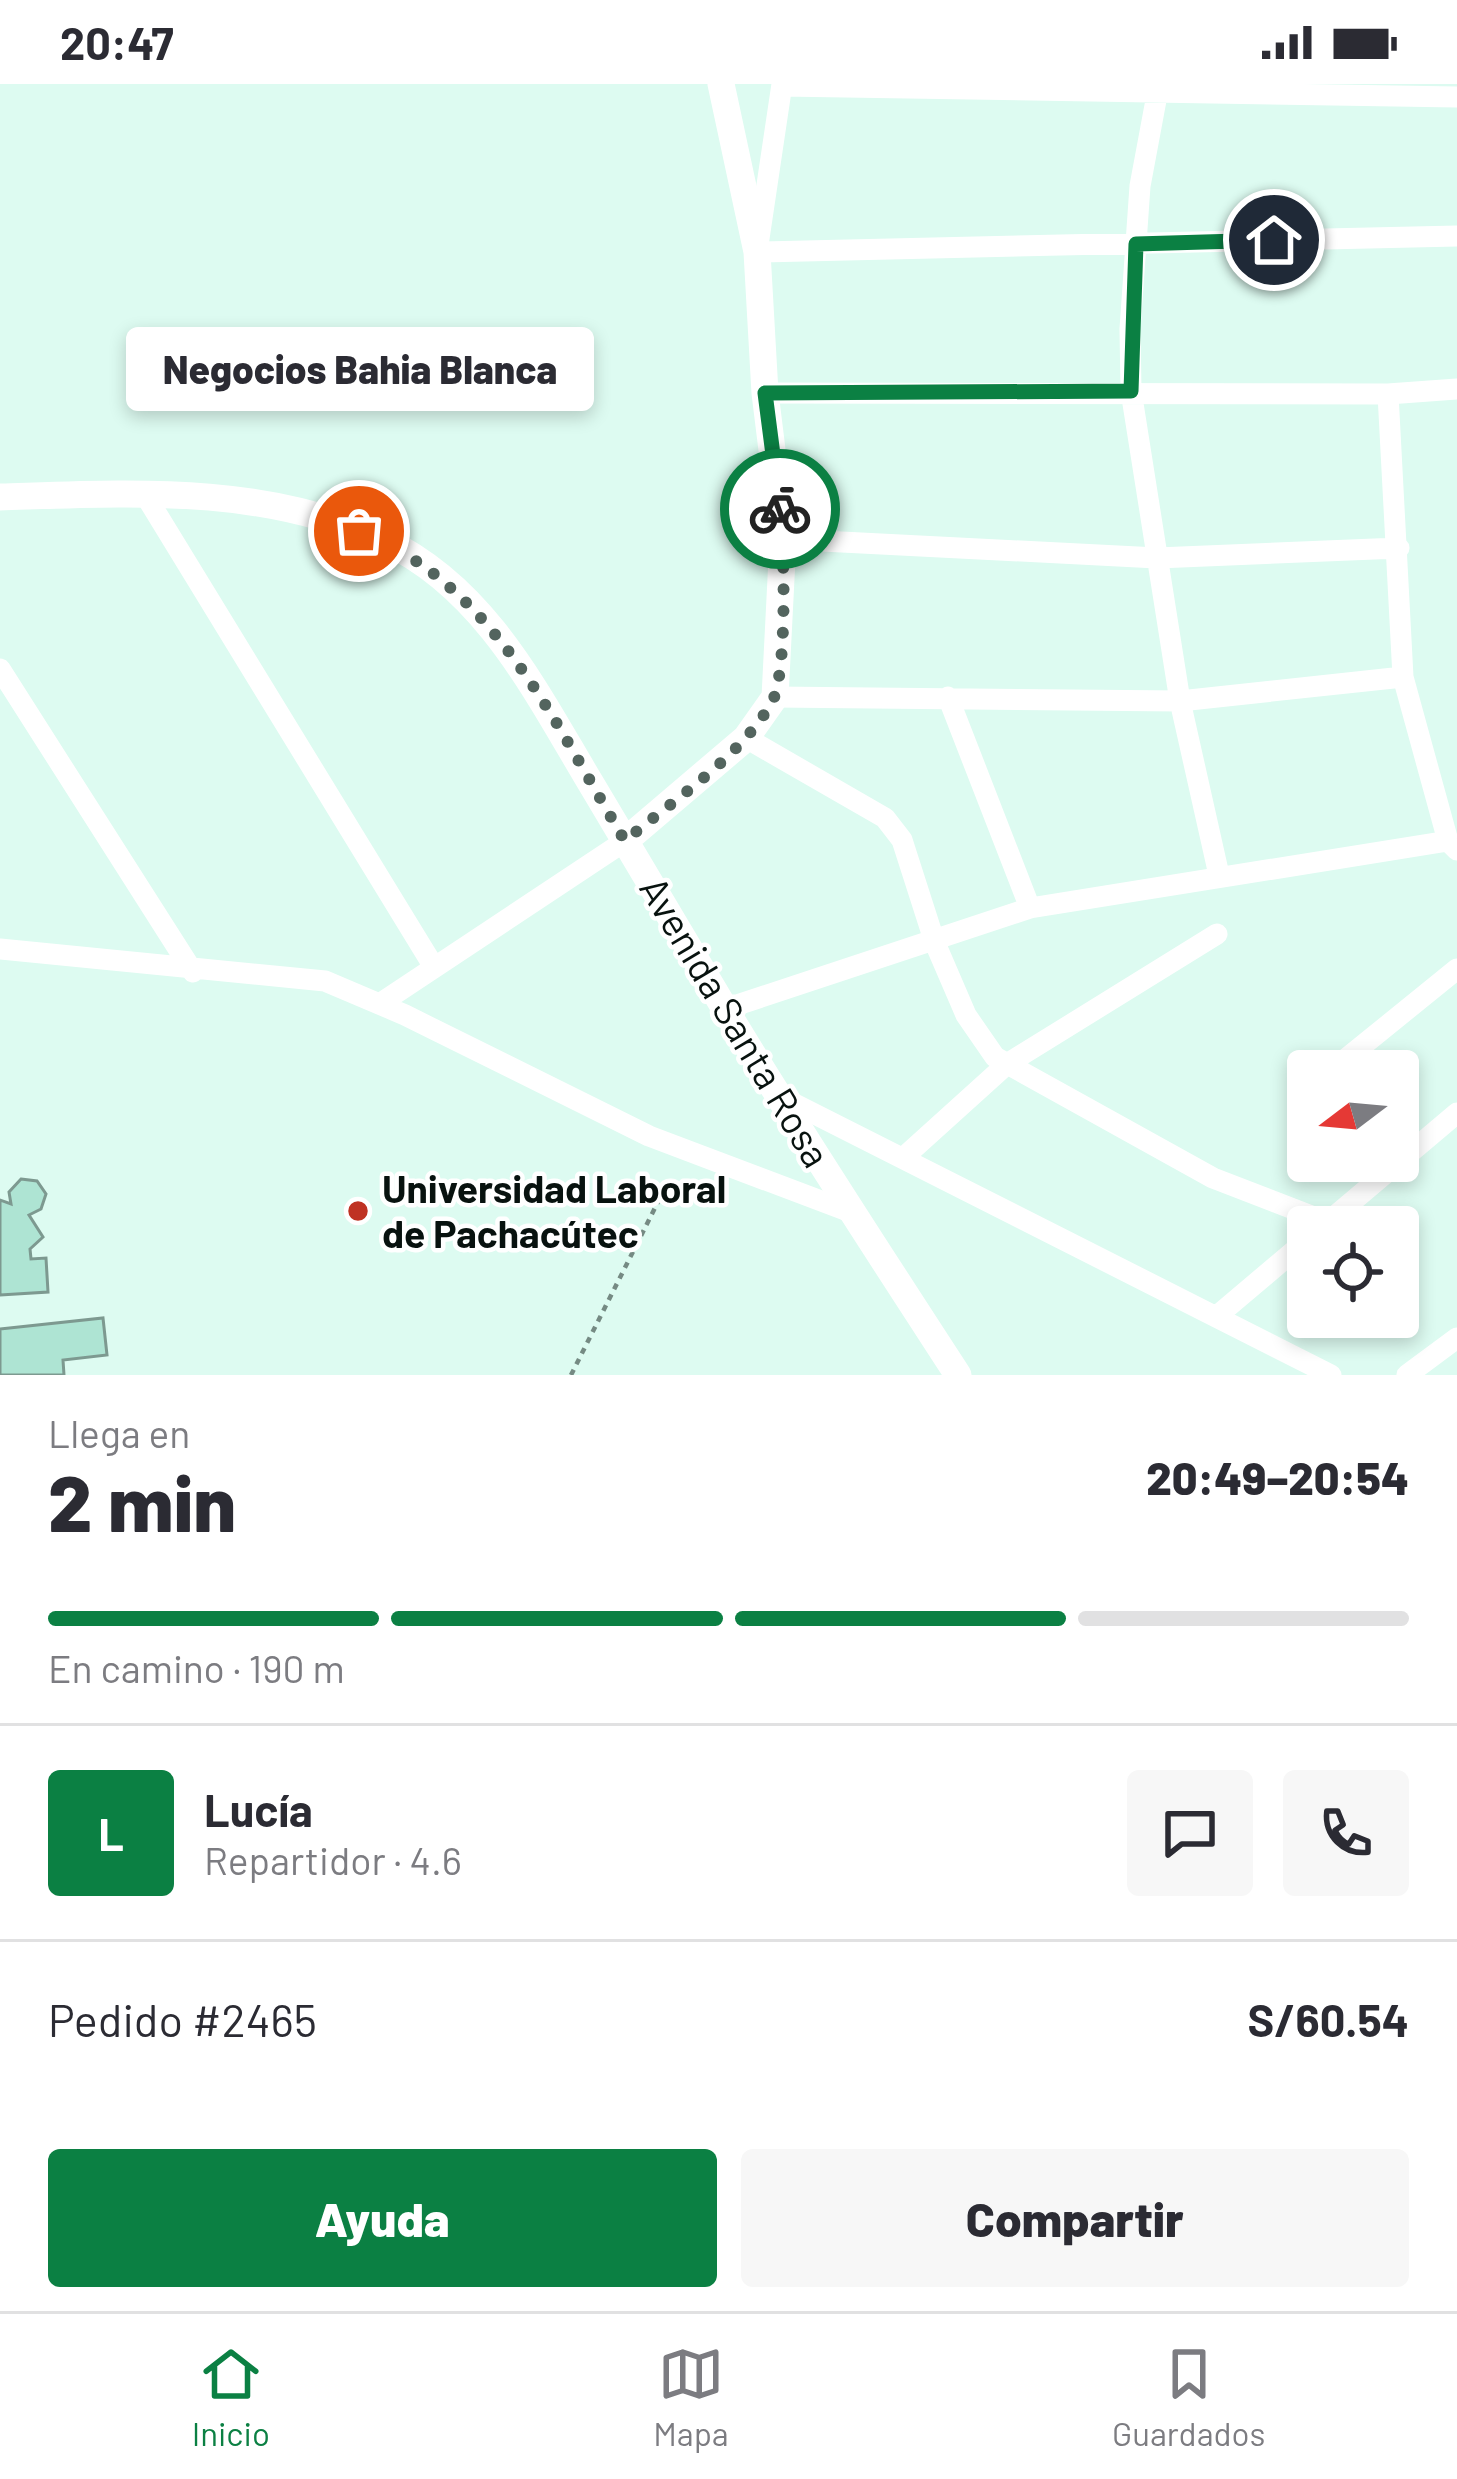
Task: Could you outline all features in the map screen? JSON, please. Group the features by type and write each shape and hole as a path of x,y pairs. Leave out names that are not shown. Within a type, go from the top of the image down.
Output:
{"street":[{"path":"381,1003 625,841 746,738 775,697 784,539 765,393 757,252 722,84"},
{"path":"757,252 782,85 1457,97"},
{"path":"1158,89 1136,244 1131,391 1180,701 1219,875"},
{"path":"757,252 1457,236"},
{"path":"765,393 1388,394 1457,389"},
{"path":"725,1009 935,944 1030,908 1219,875 1453,846 1402,677 1388,394"},
{"path":"144,493 434,968"},
{"name":"Avenida Santa Rosa","path":"0,497 144,493 253,500 331,520 388,542 460,592 495,632 778,1096 958,1375"},
{"path":"784,539 1157,558 1399,548"},
{"path":"0,669 193,971"},
{"path":"775,697 1180,701 1402,677"},
{"path":"948,697 1030,908"},
{"path":"746,738 885,818 902,840 935,944 966,1015 995,1057 1213,1178 1287,1209"},
{"path":"903,1158 1007,1064 1217,934"},
{"path":"0,949 326,981 381,1003 649,1136 853,1214"},
{"path":"1357,1050 1457,969"},
{"path":"778,1096 1331,1375"},
{"path":"1347,1206 1457,1113"},
{"path":"1217,1316 1287,1257"},
{"path":"1407,1375 1457,1339"}],"path":[{"path":"572,1375 665,1188"}],"building":[{"path":"21,1179 37,1181 46,1194 41,1209 29,1215 43,1237 30,1249 31,1259 46,1258 48,1292 0,1295 0,1200 11,1204 9,1192"},
{"path":"103,1318 107,1355 63,1360 64,1375 0,1375 0,1329"}],"way so far":[{"path":"359,531 388,542 460,592 495,632 528,678 625,841 746,738 775,697 784,539 780,509"}],"place":[{"name":"Negocios Bahia Blanca","path":"359,531"},
{"name":"Universidad Laboral de Pachacútec","path":"358,1211"}],"route":[{"path":"780,509 765,393 1131,391 1136,244 1274,240"}]}
